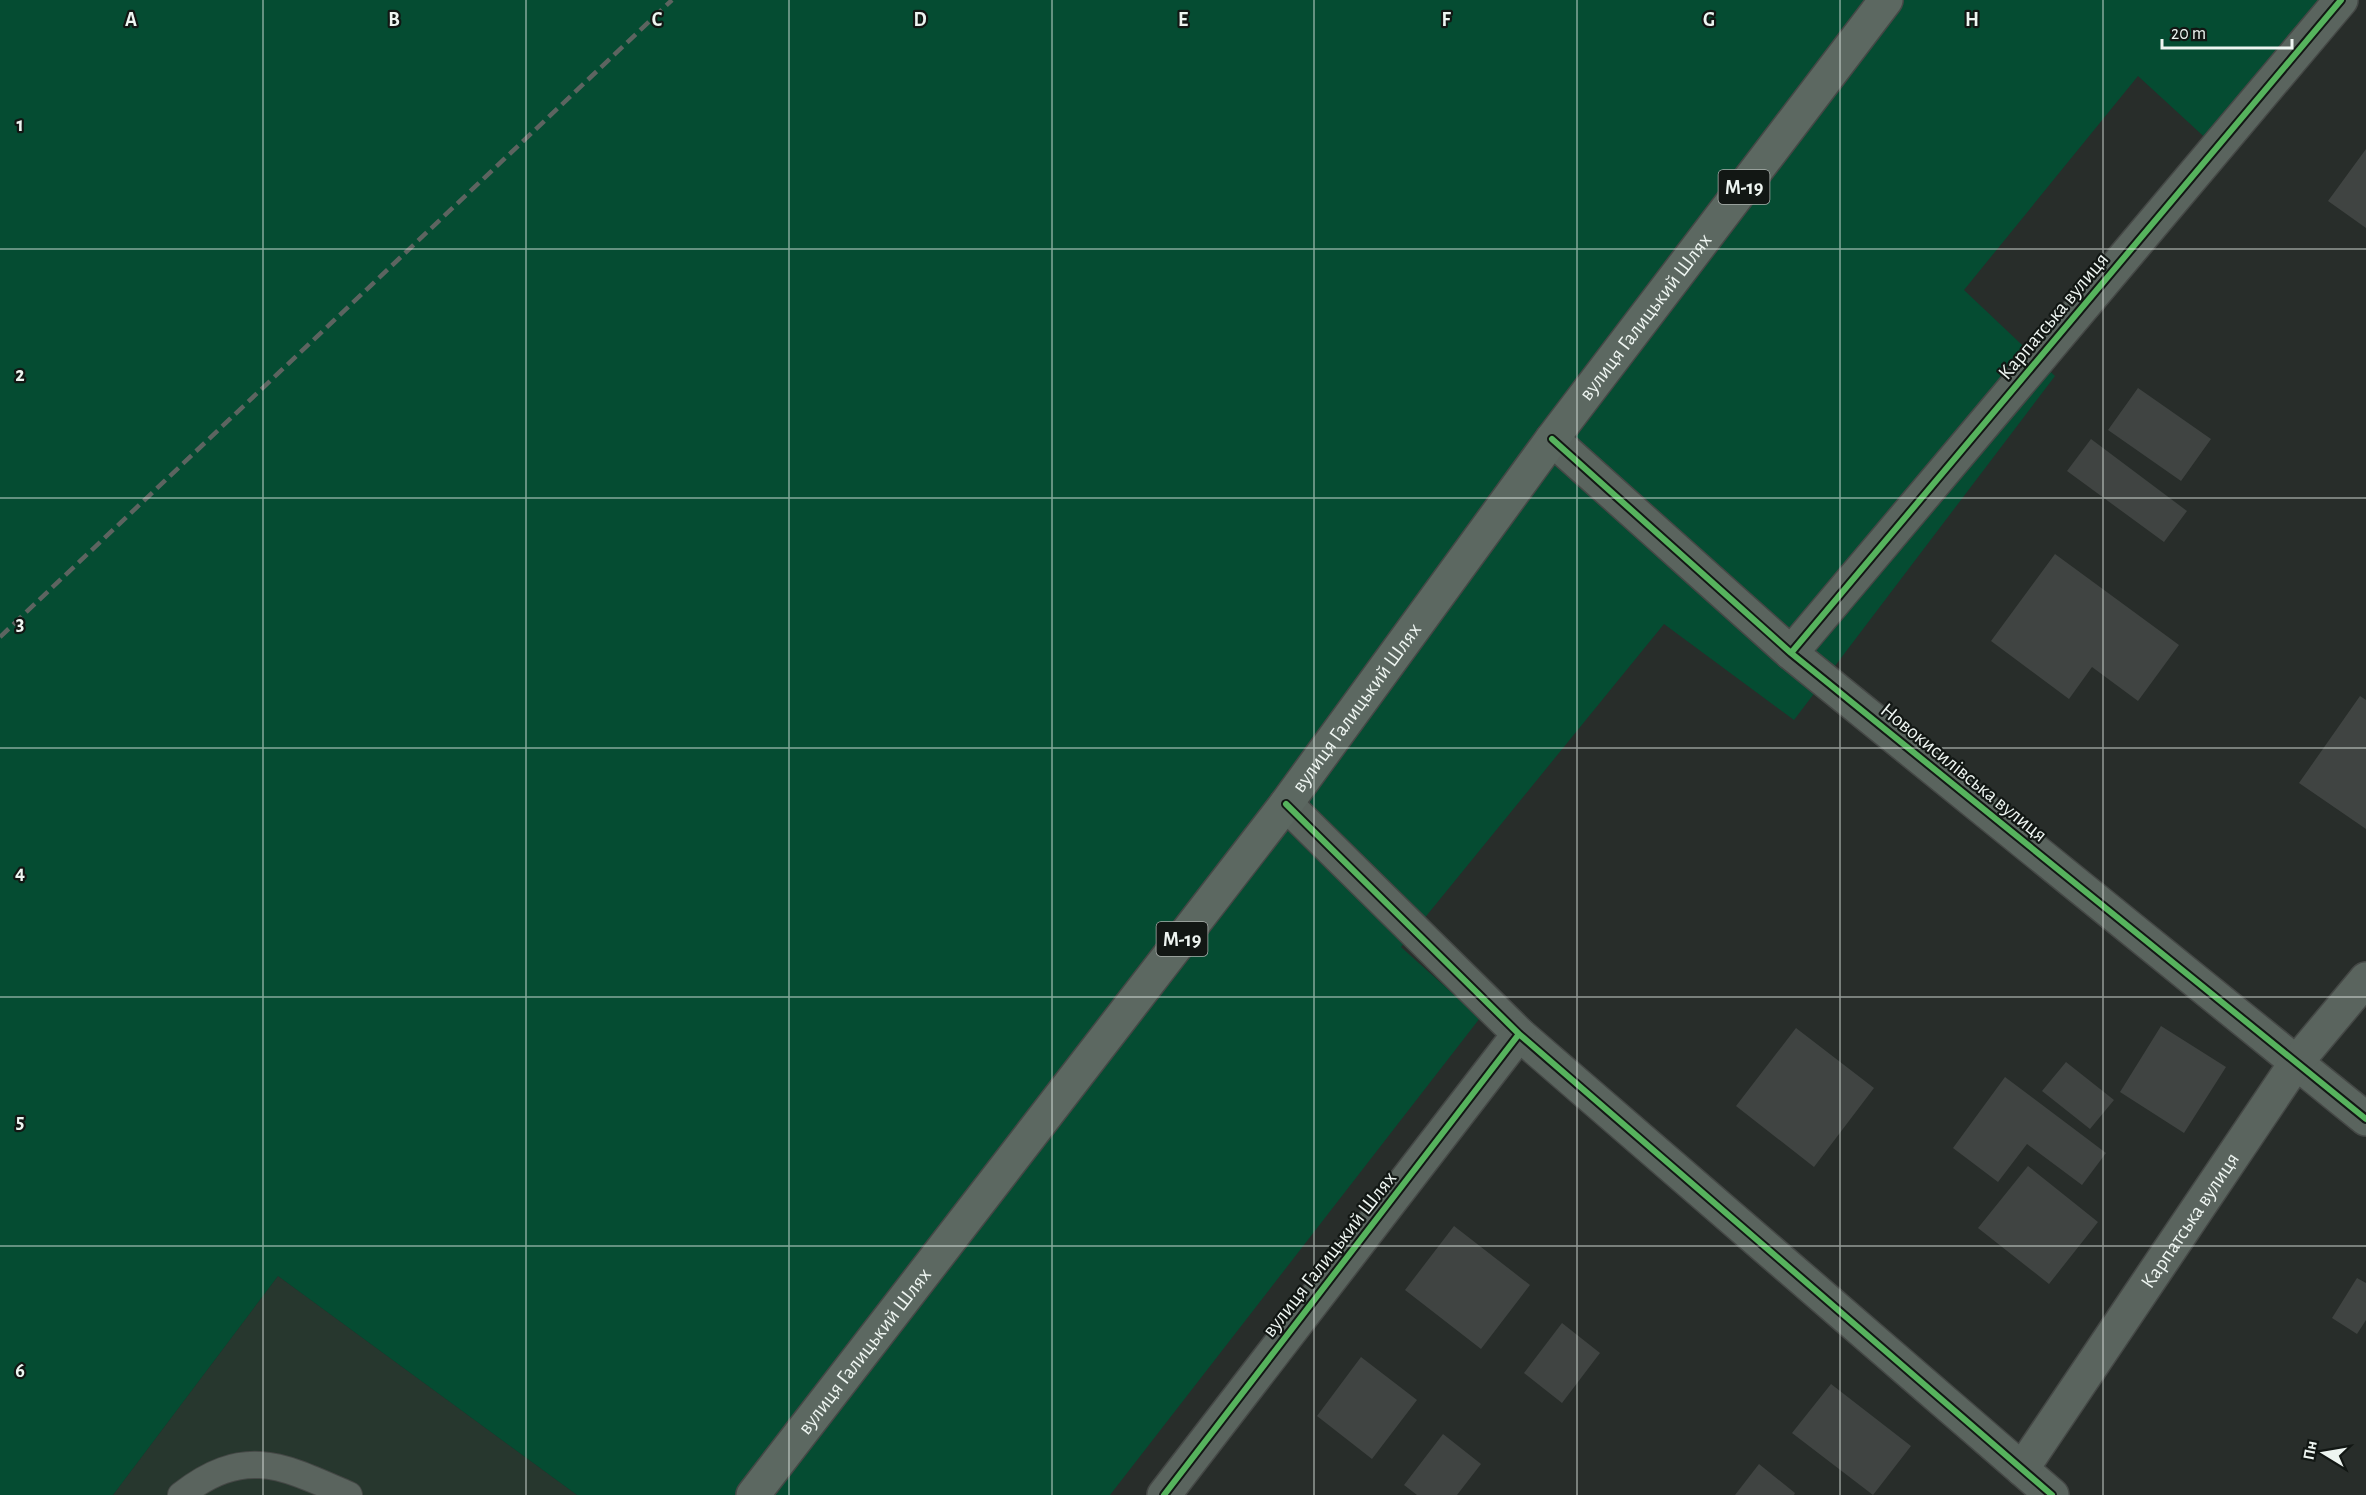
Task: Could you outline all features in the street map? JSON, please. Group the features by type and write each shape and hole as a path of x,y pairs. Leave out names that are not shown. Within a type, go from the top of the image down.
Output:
{"highway":[{"name":"вулиця Галицький Шлях","path":"753,1495 1286,804 1551,439 1886,0"}],"street":[{"name":"Карпатська вулиця","path":"1791,652 2341,0"},
{"name":"Новокисилівська вулиця","path":"1551,439 1791,652 2295,1064 2366,1119"},
{"path":"1286,804 1519,1034 2052,1495"},
{"name":"Карпатська вулиця","path":"2022,1469 2295,1064 2366,979"},
{"name":"вулиця Галицький Шлях","path":"1164,1495 1519,1034"}],"lane":[{"path":"181,1495 200,1480 247,1464 274,1465 350,1495"}],"shaded area":[{"path":"278,1276 577,1495 113,1495"}],"green space":[{"path":"0,0 2356,0 2224,155 2138,76 1964,290 2055,376 1794,720 1664,624 1401,947 1480,1018 1110,1495 577,1495 278,1276 113,1495 0,1495"}],"building":[{"path":"2366,149 2366,228 2328,201"},
{"path":"2138,388 2211,439 2181,481 2108,430"},
{"path":"2091,439 2187,511 2164,542 2067,471"},
{"path":"2055,554 2179,645 2138,701 2092,667 2069,699 1991,641"},
{"path":"2360,696 2366,700 2366,829 2299,783"},
{"path":"2161,1026 2226,1067 2184,1133 2120,1092"},
{"path":"1796,1028 1874,1088 1814,1167 1736,1106"},
{"path":"2066,1062 2114,1100 2090,1129 2042,1091"},
{"path":"2005,1077 2106,1153 2082,1185 2027,1144 1998,1182 1953,1148"},
{"path":"2028,1166 2098,1222 2049,1284 1978,1228"},
{"path":"1454,1226 1530,1285 1481,1349 1405,1290"},
{"path":"2357,1278 2366,1283 2366,1320 2357,1334 2332,1318"},
{"path":"1562,1323 1600,1353 1562,1403 1524,1373"},
{"path":"1361,1357 1417,1400 1372,1459 1317,1416"},
{"path":"1831,1384 1911,1446 1873,1495 1792,1433"},
{"path":"1443,1434 1481,1464 1457,1495 1417,1495 1404,1485"},
{"path":"1759,1464 1795,1493 1794,1495 1735,1495"}],"railway":[{"path":"0,637 672,0"}],"cycle path":[{"path":"1791,653 2341,0"},
{"path":"1552,439 1791,653 2366,1119"},
{"path":"1286,804 1519,1034 2052,1495"},
{"path":"1164,1495 1519,1034"}]}
